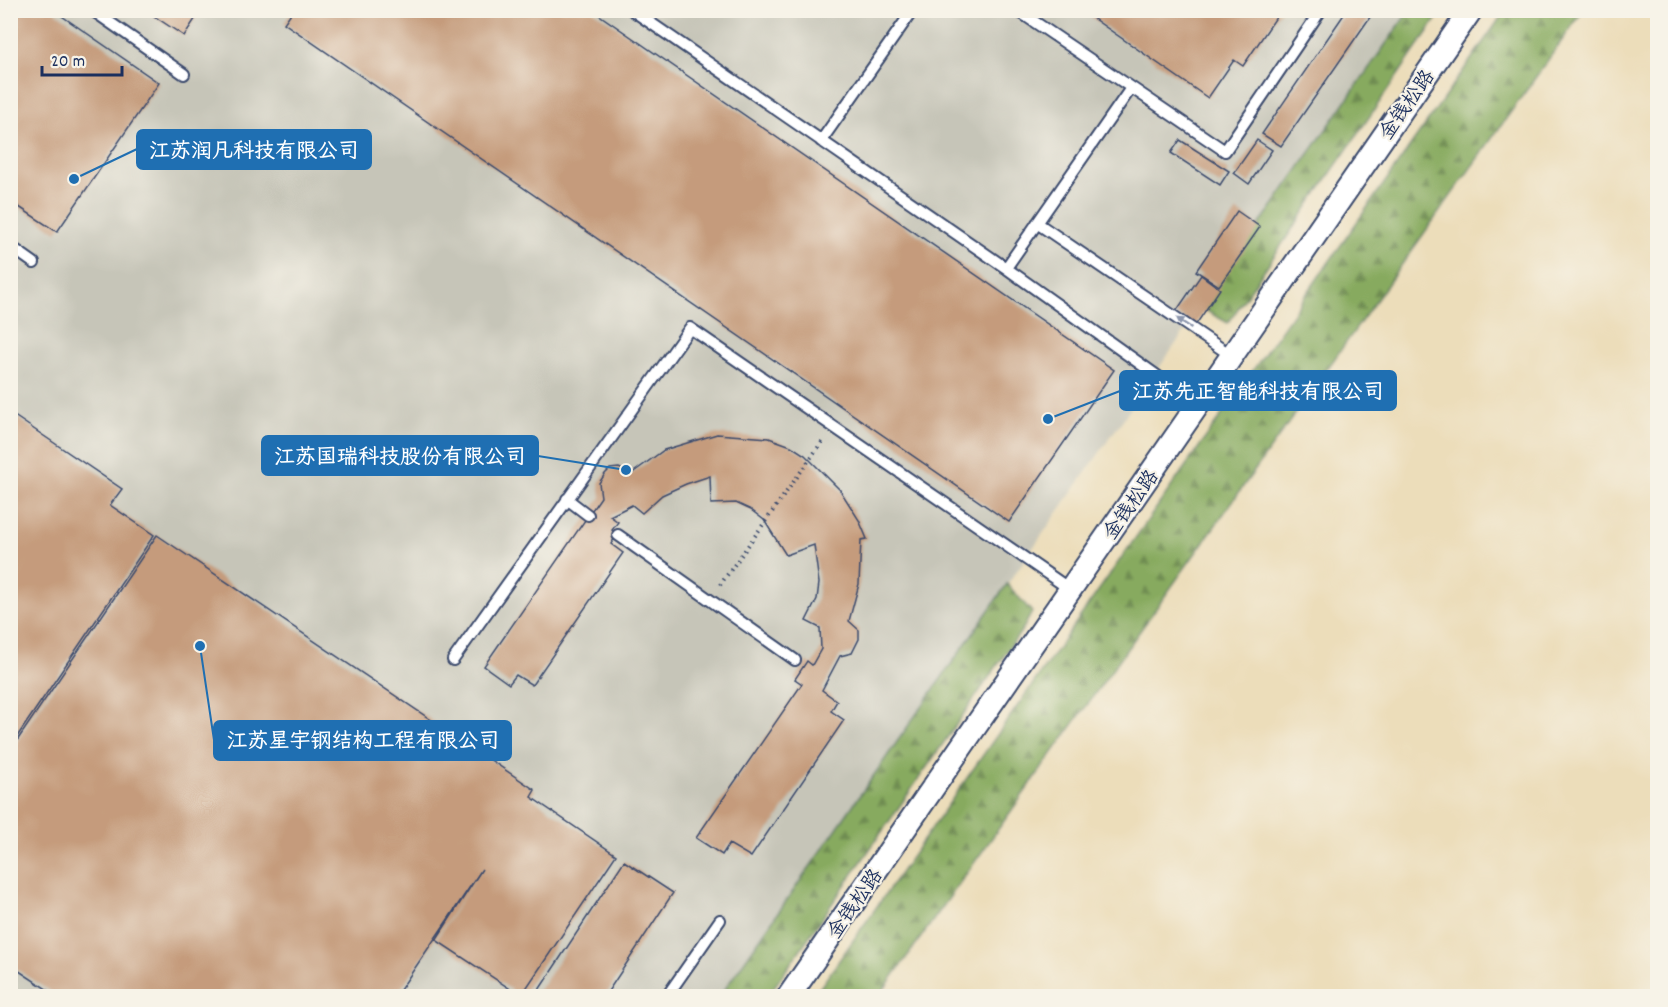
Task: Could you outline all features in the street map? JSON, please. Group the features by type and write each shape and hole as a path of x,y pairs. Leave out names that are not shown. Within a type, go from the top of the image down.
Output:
{"street":[{"name":"金钱松路","path":"789,996 1471,10"}],"lane":[{"path":"93,10 184,74"},
{"path":"632,10 1006,268 1198,405"},
{"path":"821,141 913,10"},
{"path":"1017,10 1225,151 1321,10"},
{"path":"1006,268 1131,88"},
{"path":"1037,224 1232,356"},
{"path":"10,246 34,263"},
{"path":"453,660 690,328 1071,590"},
{"path":"567,499 588,514"},
{"path":"618,536 795,660"},
{"path":"667,996 720,920"}],"path":[{"path":"709,600 833,426"}],"shaded area":[{"path":"10,11 1409,11 719,996 11,996"}],"green space":[{"path":"1409,11 1442,11 1228,323 1201,308"},
{"path":"1505,11 1583,11 879,996 814,996"},
{"path":"1007,584 1032,612 1024,627 768,996 720,996"}],"building":[{"path":"10,10 53,10 159,83 57,232 10,201"},
{"path":"145,10 201,10 184,36"},
{"path":"293,10 592,10 1114,370 1009,522 284,23"},
{"path":"1081,10 1281,10 1243,66 1234,60 1208,98"},
{"path":"1347,10 1375,10 1281,146 1262,134"},
{"path":"1180,140 1229,171 1220,185 1171,153"},
{"path":"1257,140 1272,150 1249,184 1234,173"},
{"path":"1237,211 1260,227 1219,286 1196,271"},
{"path":"1201,275 1220,289 1195,326 1175,313"},
{"path":"10,413 122,489 110,505 154,535 10,747"},
{"path":"717,434 769,438 791,446 805,455 840,490 859,520 867,539 861,540 859,584 849,621 859,630 859,639 852,653 840,656 822,690 837,701 831,711 844,720 751,857 729,844 722,855 696,838 802,684 795,679 807,661 812,665 821,649 820,628 806,621 817,599 819,583 814,545 786,555 764,520 751,510 736,503 711,504 710,476 686,484 662,495 642,513 632,505 610,516 618,522 612,530 617,534 611,544 623,553 532,685 516,675 509,684 484,666 601,497 599,483 610,469 619,468 631,474 664,450"},
{"path":"157,535 535,790 531,797 616,855 521,996 436,940 482,869 396,996 57,996 10,965 10,751"},
{"path":"624,861 673,893 605,996 535,996"}],"place":[{"name":"江苏润凡科技有限公司","path":"74,179"},
{"name":"江苏先正智能科技有限公司","path":"1048,419"},
{"name":"江苏国瑞科技股份有限公司","path":"626,470"},
{"name":"江苏星宇钢结构工程有限公司","path":"200,646"}]}
